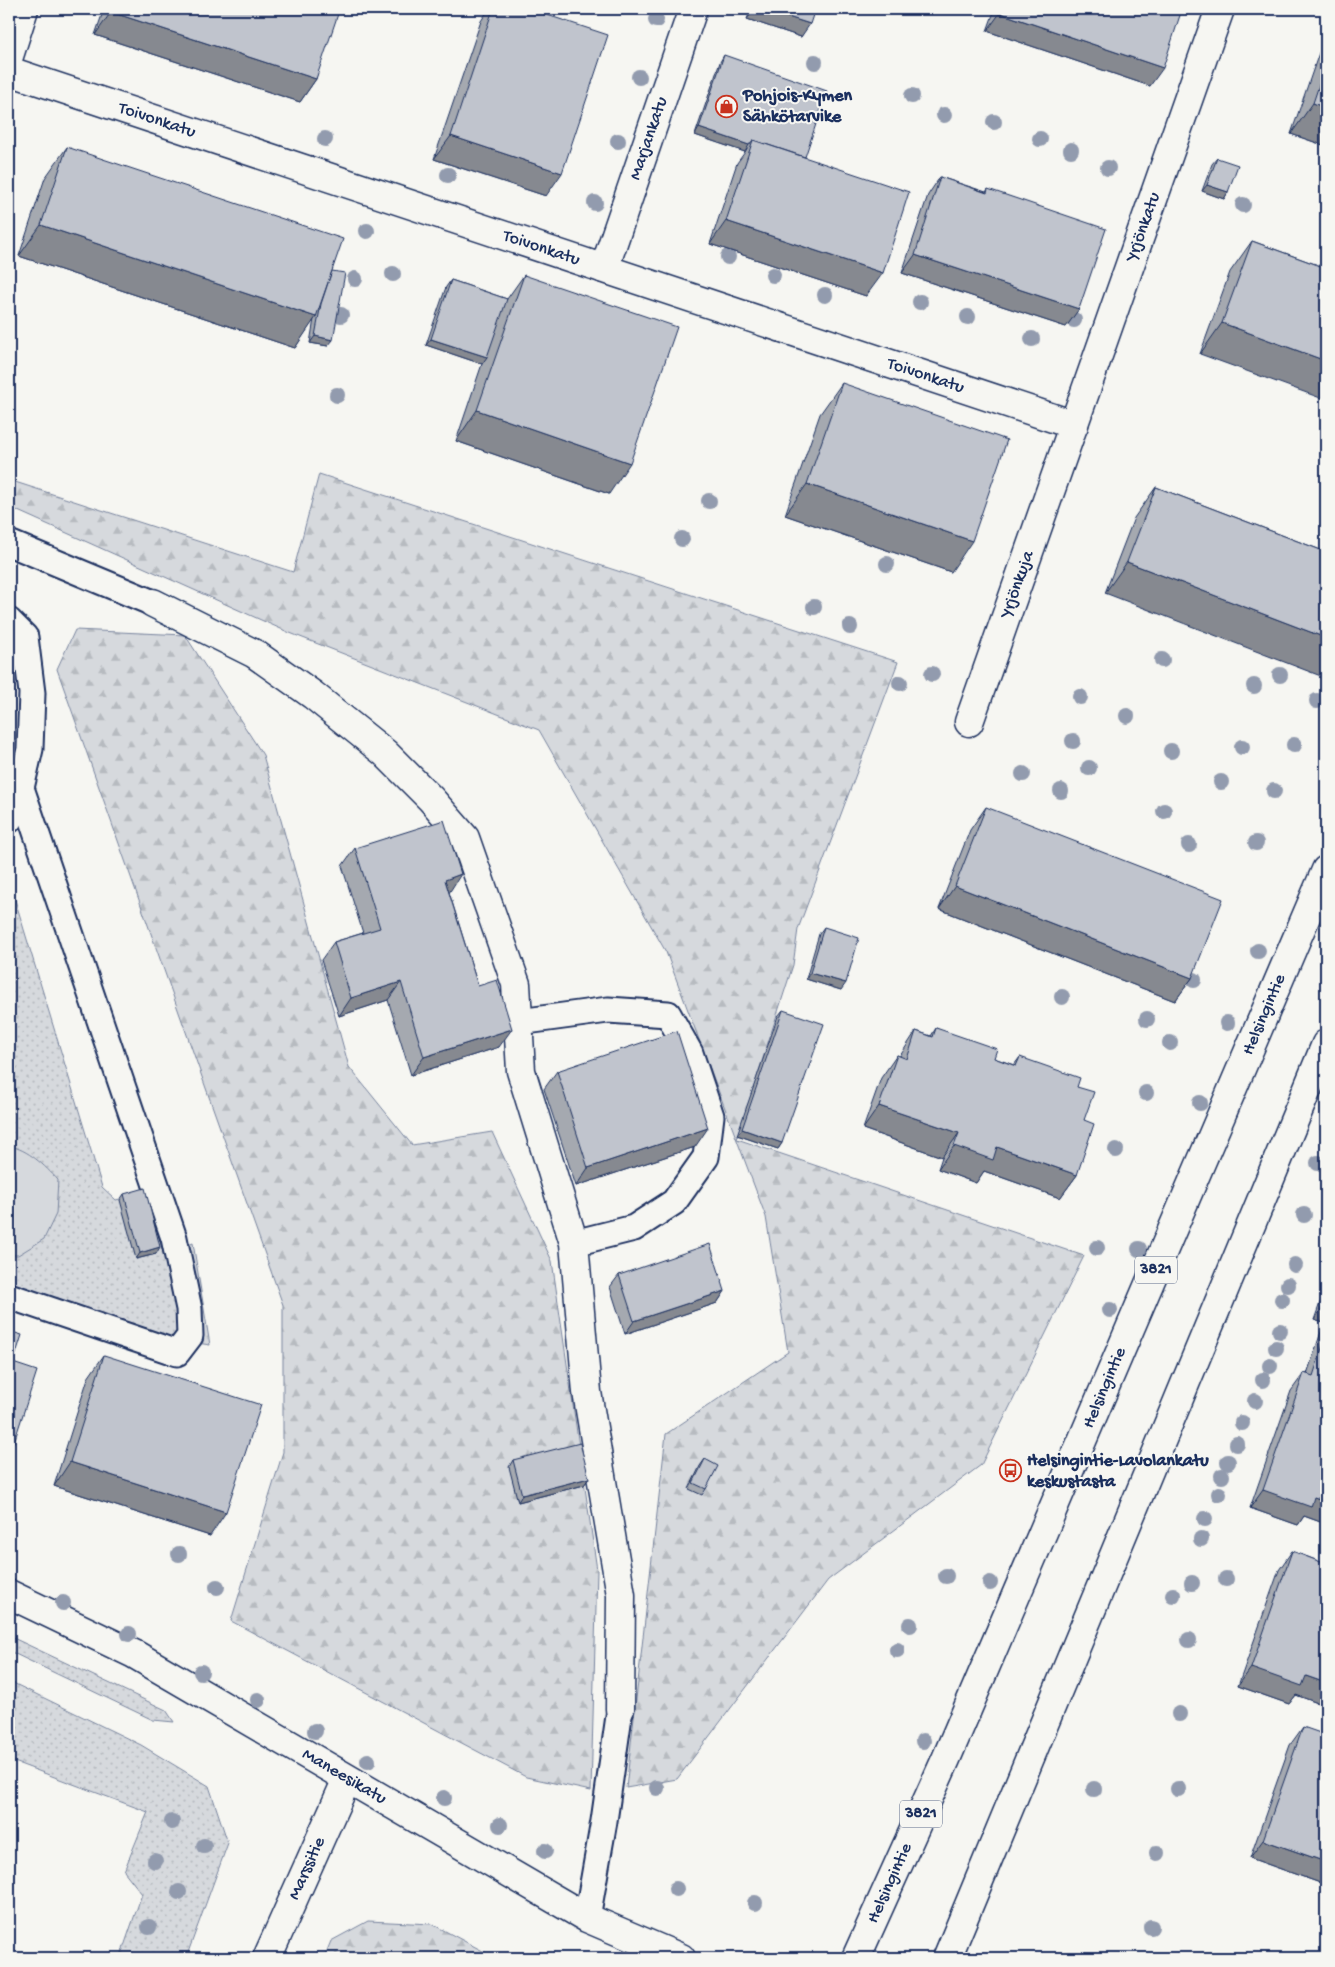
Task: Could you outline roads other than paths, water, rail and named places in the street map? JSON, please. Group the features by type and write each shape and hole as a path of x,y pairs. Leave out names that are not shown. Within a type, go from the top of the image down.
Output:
{"street":[{"path":"9,56 24,9"},
{"name":"Marjankatu","path":"604,269 693,9"},
{"name":"Yrjönkatu","path":"1070,435 1220,9"},
{"name":"Toivonkatu","path":"9,71 604,269 1070,435"},
{"name":"Yrjönkuja","path":"969,722 1070,435"},
{"path":"153,603 256,654 313,695 385,754 465,838 516,984 521,1071 574,1243 587,1392 621,1595 620,1709"},
{"name":"Helsingintie","path":"856,1958 946,1759 1326,870"},
{"path":"947,1958 1326,1044"},
{"name":"Maneesikatu","path":"9,1594 134,1654 587,1918 681,1958"},
{"name":"Marssitie","path":"267,1958 347,1779"}],"lane":[{"path":"9,543 153,603"},
{"path":"9,621 24,637 32,693 30,749 21,788 9,820"},
{"path":"9,1296 177,1353 190,1336 189,1309 174,1238 21,788"},
{"path":"519,1022 608,1010 668,1014 690,1053 711,1116 706,1157 674,1202 634,1228 574,1243"},
{"path":"587,1918 604,1821 620,1709"}],"place":[{"name":"Pohjois-Kymen Sähkötarvike","path":"727,106"},
{"name":"Helsingintie-Lavolankatu keskustasta","path":"1011,1471"}]}
